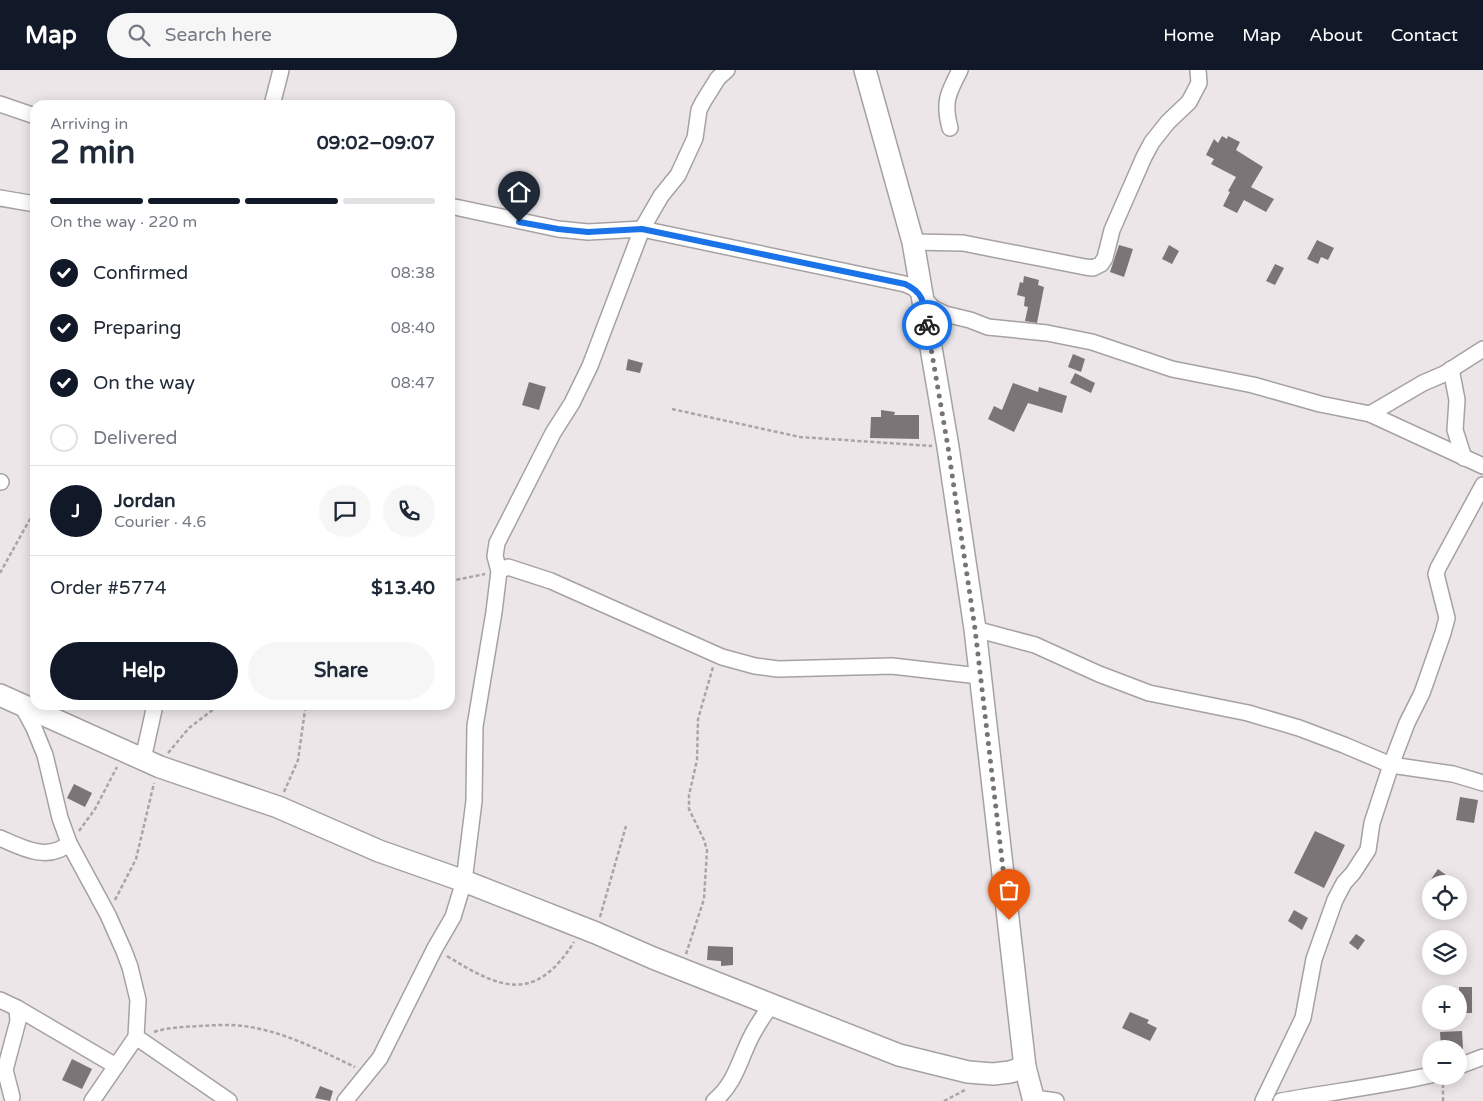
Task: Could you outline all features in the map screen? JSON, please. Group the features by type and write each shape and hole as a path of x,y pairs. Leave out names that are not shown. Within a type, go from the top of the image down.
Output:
{"street":[{"path":"273,100 281,70"},
{"path":"345,1101 380,1058 435,948 453,917 464,882 474,801 475,726 499,571 495,556 498,543 552,433 572,403 590,366 642,229 681,167 695,138 699,110 718,78 727,70"},
{"path":"865,70 913,242 948,447 975,629 1025,1066 1034,1100 1056,1101"},
{"path":"950,128 946,98 960,70"},
{"path":"913,242 963,243 1085,267 1093,268 1100,264 1105,258 1112,230 1152,142 1168,122 1189,102 1199,82 1198,70"},
{"path":"0,104 30,114"},
{"path":"0,198 30,203"},
{"path":"455,207 558,229 588,232 642,229 823,268 878,277 914,288 933,308 945,314 988,326 1047,333 1092,342 1172,369 1253,385 1320,404 1370,414 1483,466"},
{"path":"1370,414 1483,349"},
{"path":"1451,369 1457,400 1455,430 1464,458"},
{"path":"1263,1101 1303,1018 1314,959 1335,900 1344,883 1368,850 1372,823 1391,765 1407,723 1422,693 1447,618 1436,574 1483,485"},
{"path":"499,571 508,567 551,580 722,657 754,666 778,669 892,666 979,676"},
{"path":"975,629 1035,645 1098,674 1150,692 1248,713 1282,723 1344,745 1391,765 1453,774 1483,783"},
{"path":"0,695 30,707"},
{"path":"21,703 45,755 60,818 69,843 108,915 130,967 138,1000 136,1038 92,1101"},
{"path":"36,710 143,759 278,807 379,851 589,930 899,1055 968,1072 993,1074 1010,1072 1025,1066"},
{"path":"143,759 154,710"},
{"path":"0,838 23,849 45,853 62,850 69,843"},
{"path":"0,1000 116,1066"},
{"path":"714,1101 725,1092 751,1036 772,1003"},
{"path":"12,1097 5,1070 18,1021 17,1008"},
{"path":"136,1038 229,1101"},
{"path":"1467,1063 1483,1057"},
{"path":"1281,1101 1422,1077"}],"path":[{"path":"672,409 800,437 948,447"},
{"path":"0,573 30,519"},
{"path":"455,580 499,571"},
{"path":"682,969 704,899 707,850 690,809 689,795 697,760 698,719 711,668 722,657"},
{"path":"69,843 95,809 143,759 168,752 179,739 213,710"},
{"path":"278,807 298,760 305,710"},
{"path":"108,915 136,860 151,791 143,759"},
{"path":"435,948 457,963 495,981 515,986 528,984 549,973 589,930 626,826"},
{"path":"136,1038 168,1027 249,1026 280,1034 314,1047 368,1073"},
{"path":"1443,1085 1443,1101"}],"building":[{"path":"1222,136 1227,139 1228,136 1240,142 1236,150 1263,167 1251,187 1274,199 1266,212 1244,200 1237,213 1223,206 1230,192 1228,191 1236,177 1211,164 1214,159 1206,155 1214,139 1218,143"},
{"path":"1317,240 1334,248 1328,260 1321,257 1318,264 1307,259"},
{"path":"1119,245 1133,249 1124,277 1110,272"},
{"path":"1169,245 1179,251 1172,264 1162,259"},
{"path":"1275,264 1284,268 1275,285 1266,281"},
{"path":"1024,276 1039,280 1038,285 1044,287 1037,323 1025,321 1028,307 1024,306 1025,297 1017,295 1020,282 1023,283"},
{"path":"1073,354 1085,359 1081,372 1068,367"},
{"path":"628,359 643,363 640,373 626,370"},
{"path":"1075,373 1095,383 1091,393 1070,383"},
{"path":"529,382 546,387 539,410 522,405"},
{"path":"1013,383 1038,392 1039,387 1067,396 1062,413 1028,403 1014,432 988,419 994,406 1002,410"},
{"path":"881,410 895,412 894,415 919,415 919,439 870,438 871,417 881,417"},
{"path":"74,784 92,793 85,807 67,798"},
{"path":"1460,797 1478,800 1474,823 1456,820"},
{"path":"1315,831 1345,845 1324,888 1294,873"},
{"path":"1438,869 1446,875 1434,875"},
{"path":"1294,910 1308,918 1302,930 1288,921"},
{"path":"1356,934 1365,940 1358,950 1349,943"},
{"path":"708,946 733,947 733,965 721,966 721,961 707,960"},
{"path":"1467,987 1472,987 1472,1013 1467,1013"},
{"path":"1130,1012 1149,1020 1147,1023 1157,1028 1150,1041 1122,1028"},
{"path":"1462,1031 1462,1040 1440,1040 1440,1032"},
{"path":"72,1059 92,1069 82,1089 62,1080"},
{"path":"320,1086 333,1091 330,1101 315,1098"}],"way so far":[{"path":"927,325 948,447 975,629 1009,920"}],"route":[{"path":"519,222 588,232 642,229 823,268 878,277 914,288 922,297 927,325"}]}
